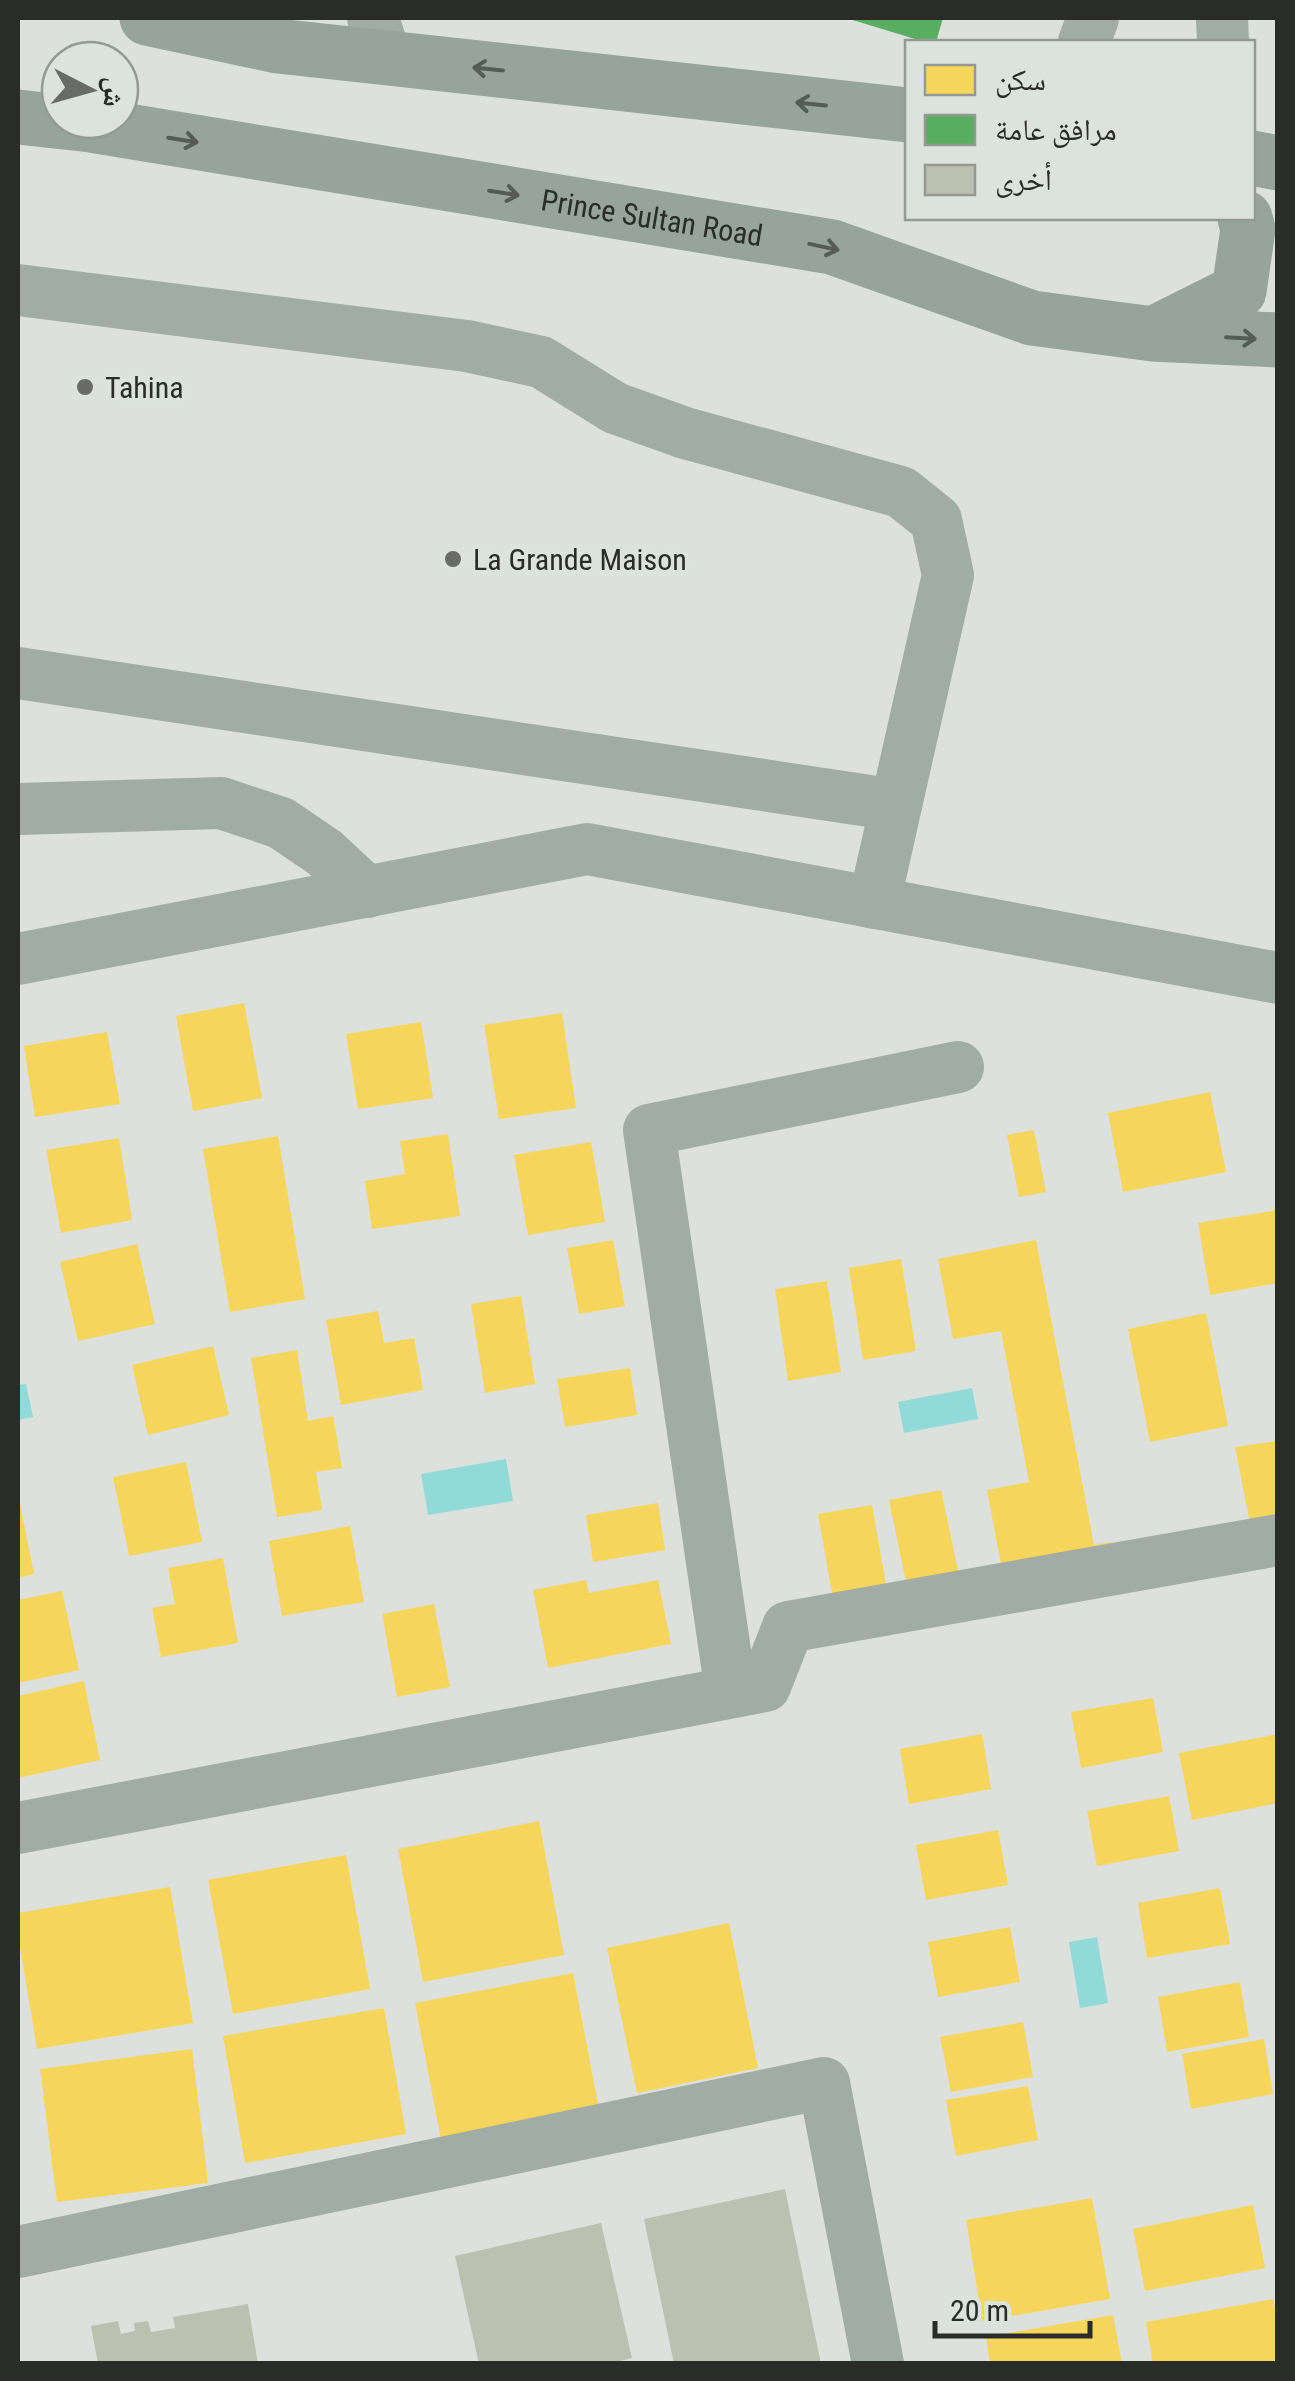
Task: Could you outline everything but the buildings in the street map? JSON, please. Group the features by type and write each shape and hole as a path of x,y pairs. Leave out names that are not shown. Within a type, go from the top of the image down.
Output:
{"main road":[{"path":"173,20 278,46 379,38 905,115"},
{"name":"Prince Sultan Road","path":"18,117 90,125 832,247 1032,318 1153,334 1278,340"},
{"path":"1153,334 1239,290 1248,229 1246,220"}],"street":[{"path":"18,290 467,346 541,362 615,408 685,434 900,492 936,520 948,575 874,902"},
{"path":"18,672 896,805"},
{"path":"18,810 220,804 281,823 325,853 367,892"},
{"path":"18,959 587,849 1278,978"},
{"path":"731,1692 649,1130 958,1067"},
{"path":"18,1828 765,1686 788,1627 1278,1540"},
{"path":"18,2252 824,2084 878,2364"}],"water":[{"path":"26,1384 33,1417 18,1420 18,1385"},
{"path":"972,1388 978,1419 904,1433 898,1402"},
{"path":"506,1459 513,1501 428,1515 421,1474"},
{"path":"1097,1937 1108,2003 1080,2008 1069,1942"}],"place":[{"name":"Tahina","path":"85,387"},
{"name":"La Grande Maison","path":"453,559"}]}
